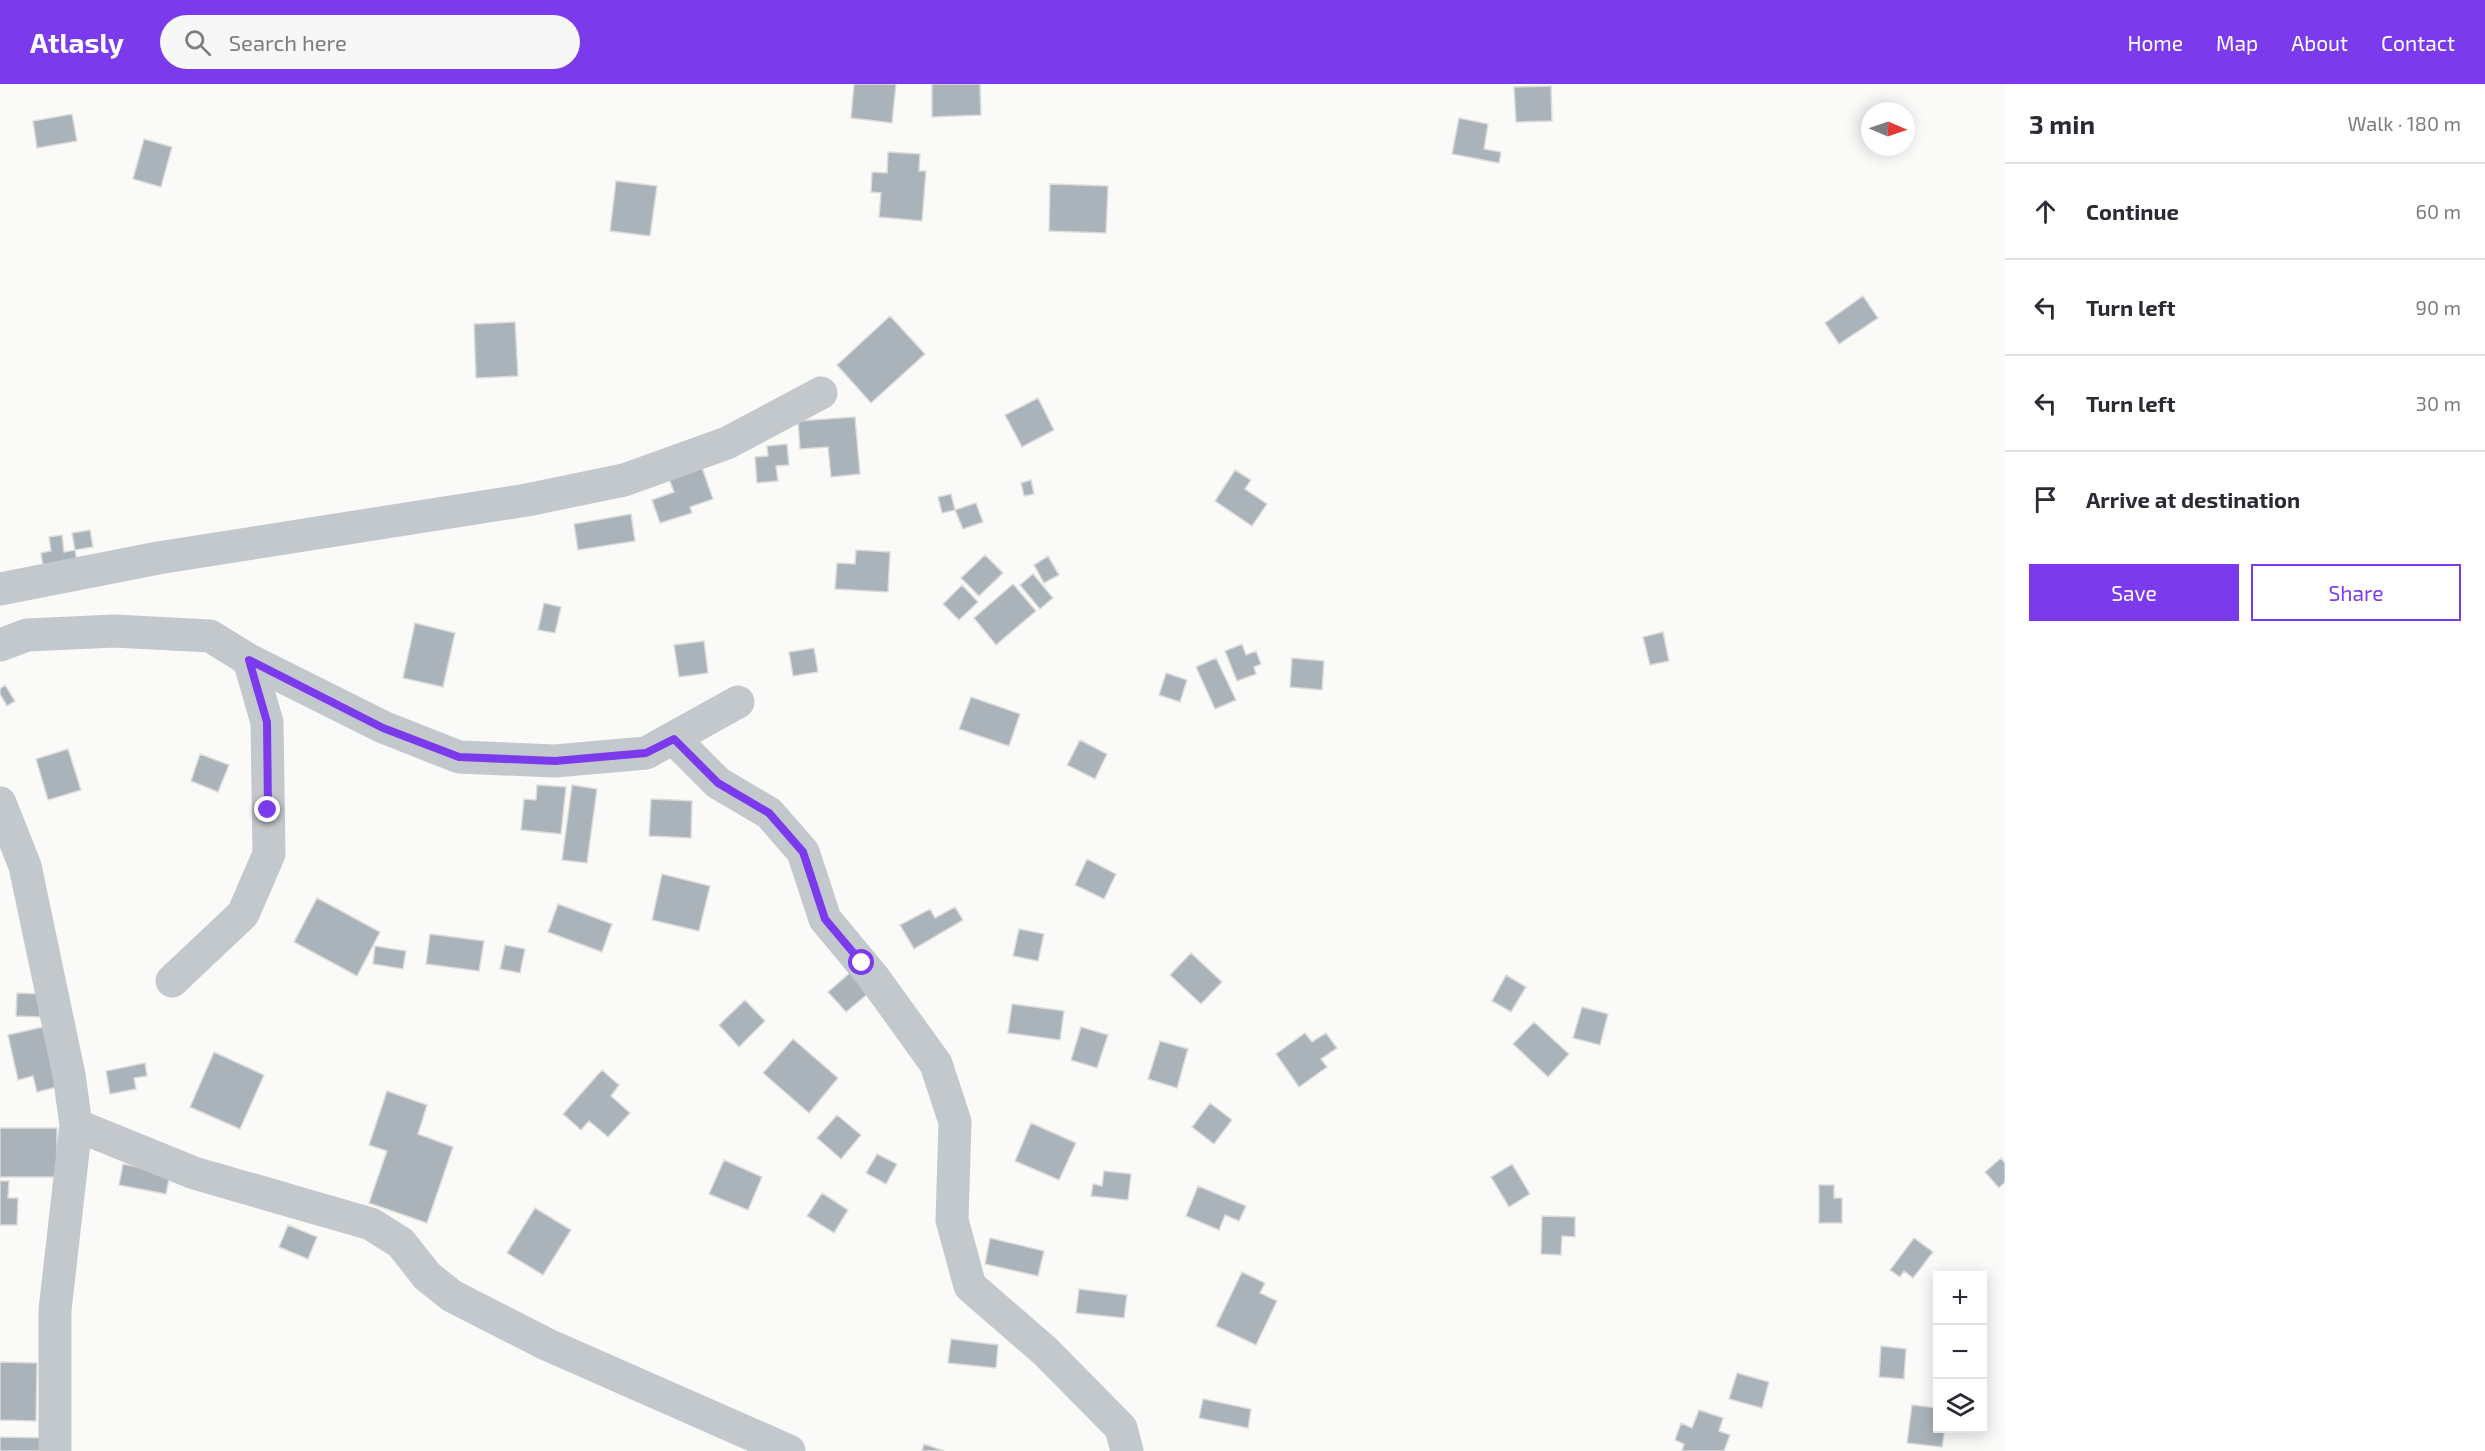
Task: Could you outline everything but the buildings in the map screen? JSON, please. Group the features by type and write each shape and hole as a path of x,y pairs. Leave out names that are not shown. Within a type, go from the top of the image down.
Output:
{"street":[{"path":"0,589 158,558 527,501 624,480 727,442 821,393"},
{"path":"0,645 27,635 103,632 210,636 249,660 383,728 459,757 555,761 646,753 738,702"},
{"path":"172,981 243,914 269,854 267,722 249,660"},
{"path":"674,739 718,783 769,813 803,852 825,919 874,978 936,1064 955,1122 952,1220 970,1286 1045,1351 1121,1428 1127,1451"},
{"path":"0,804 26,866 69,1075 76,1125 55,1310 55,1451"},
{"path":"76,1125 194,1173 370,1224 401,1243 427,1276 452,1296 546,1344 789,1451"}],"route":[{"path":"268,810 267,722 249,660 383,728 459,757 555,761 646,753 674,739 718,783 769,813 803,852 825,919 862,963"}]}
